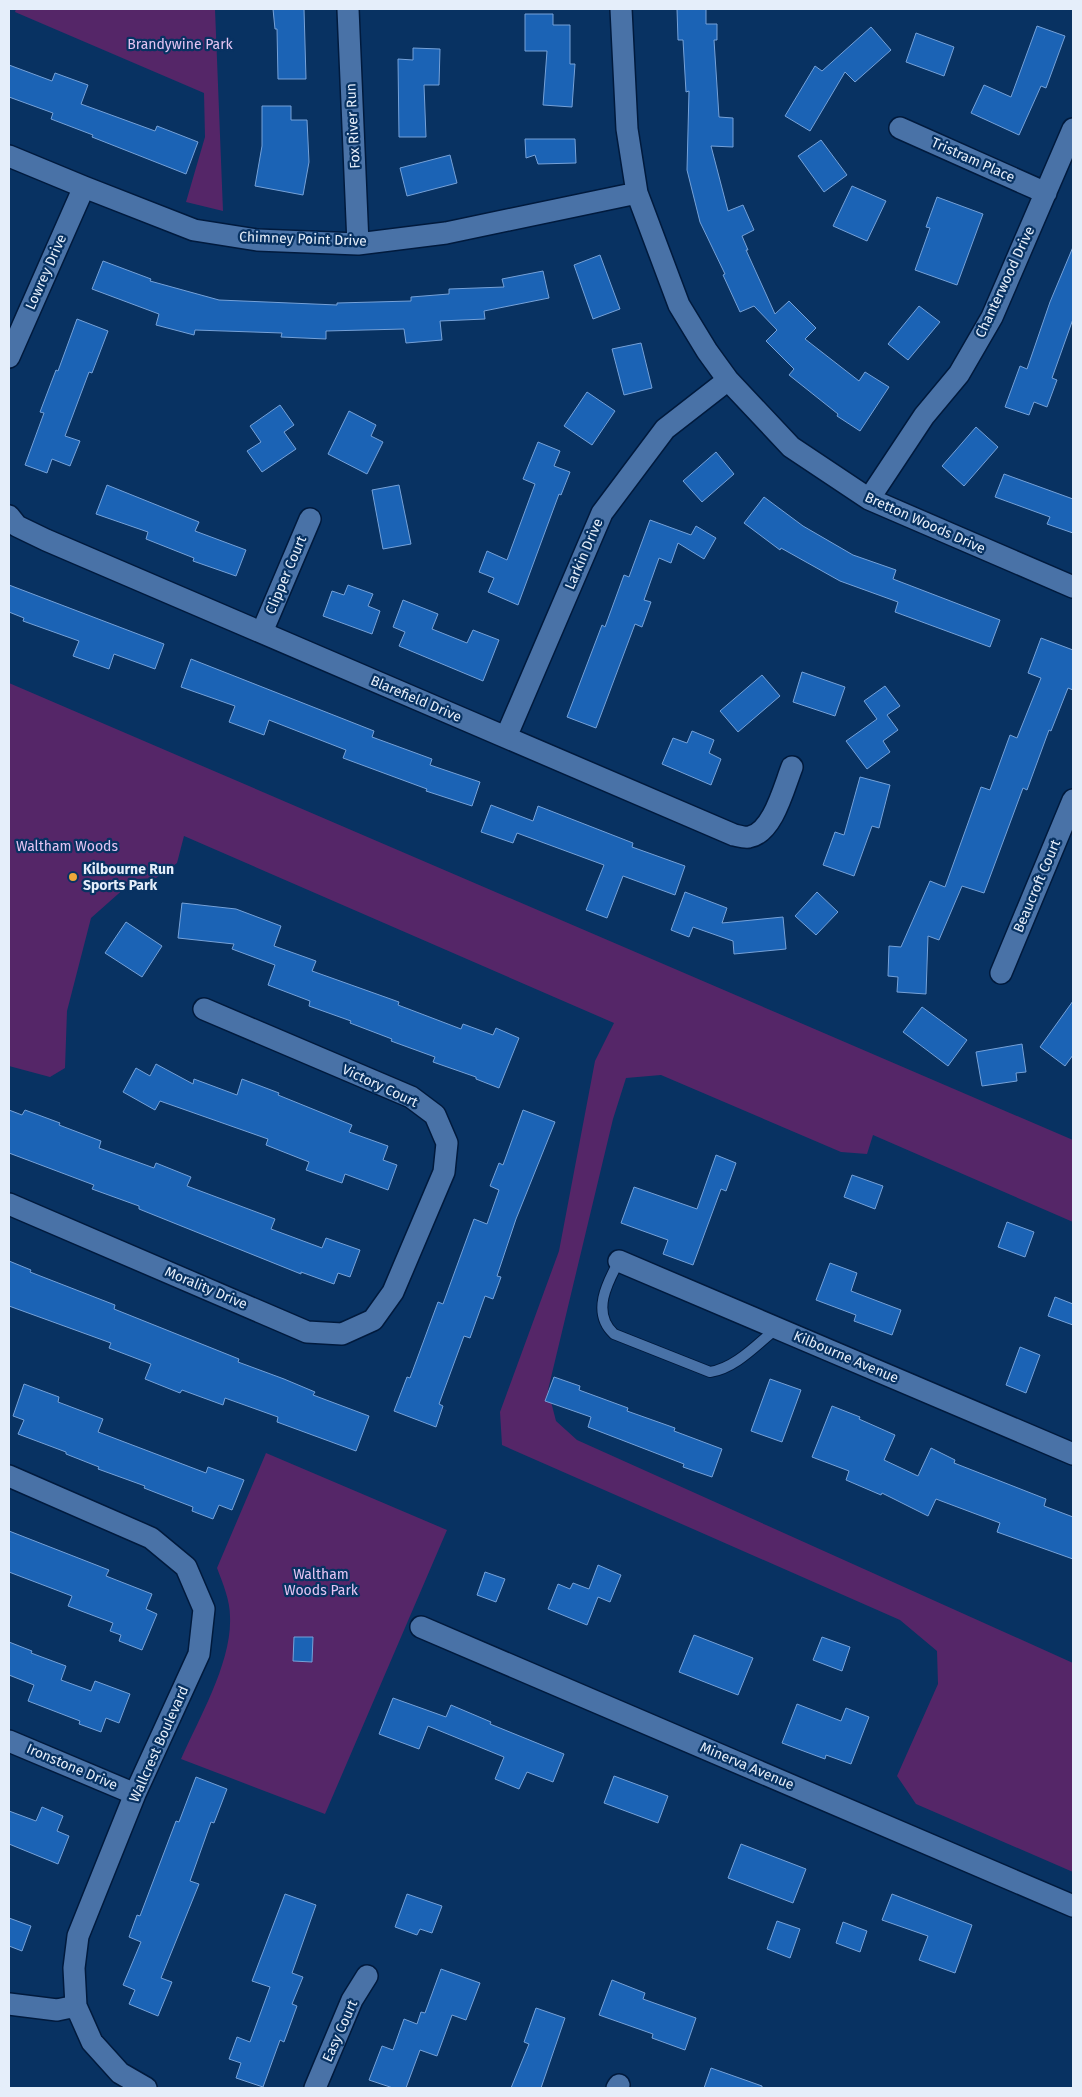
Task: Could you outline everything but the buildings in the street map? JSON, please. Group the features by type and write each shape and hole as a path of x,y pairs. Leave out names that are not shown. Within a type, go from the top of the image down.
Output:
{"street":[{"name":"Fox River Run","path":"348,9 358,244"},
{"name":"Bretton Woods Drive","path":"621,9 627,129 637,193 679,305 707,351 728,380 791,447 869,500 1073,587"},
{"name":"Tristram Place","path":"900,128 1046,193"},
{"name":"Chanterwood Drive","path":"869,500 924,416 960,374 992,317 1073,129"},
{"name":"Chimney Point Drive","path":"9,156 84,188 194,230 257,240 358,244 446,233 637,193"},
{"name":"Lowrey Drive","path":"9,357 84,188"},
{"name":"Larkin Drive","path":"506,737 602,513 665,429 728,380"},
{"name":"Blarefield Drive","path":"9,516 17,526 46,540 734,835 748,838 762,832 771,821 792,767"},
{"name":"Clipper Court","path":"262,632 310,518"},
{"name":"Beaucroft Court","path":"1000,973 1073,800"},
{"name":"Victory Court","path":"204,1009 411,1097 435,1115 447,1143 444,1172 393,1292"},
{"name":"Morality Drive","path":"9,1204 307,1332 342,1334 373,1320 393,1292"},
{"name":"Kilbourne Avenue","path":"619,1261 1073,1454"},
{"name":"Wallcrest Boulevard","path":"9,1476 151,1538 186,1567 204,1609 199,1654 136,1794 78,1936 74,1968 76,2006 92,2042 120,2072 146,2088"},
{"name":"Minerva Avenue","path":"421,1627 1073,1906"},
{"name":"Ironstone Drive","path":"9,1740 136,1794"},
{"name":"Easy Court","path":"315,2088 352,2000 367,1976"},
{"path":"9,2004 57,2010 76,2006"}],"lane":[{"path":"619,1261 602,1296 607,1328 614,1334 710,1372 720,1371 731,1366 777,1328"}],"green space":[{"name":"Brandywine Park","path":"16,9 215,9 223,211 186,202 205,137 204,93 15,12"},
{"name":"Waltham Woods","path":"9,683 1073,1140 1073,1222 873,1135 867,1154 841,1152 661,1075 626,1078 613,1119 548,1390 556,1421 577,1440 1073,1663 1073,1872 916,1804 897,1776 938,1684 937,1651 900,1620 502,1445 500,1412 559,1251 595,1061 614,1023 184,836 177,863 156,878 135,879 91,918 67,1011 65,1068 50,1077 9,1066"},
{"name":"Waltham Woods Park","path":"266,1453 447,1530 325,1814 181,1759 213,1690 226,1652 229,1634 229,1604 217,1568"}],"place":[{"name":"Kilbourne Run Sports Park","path":"73,877"}]}
